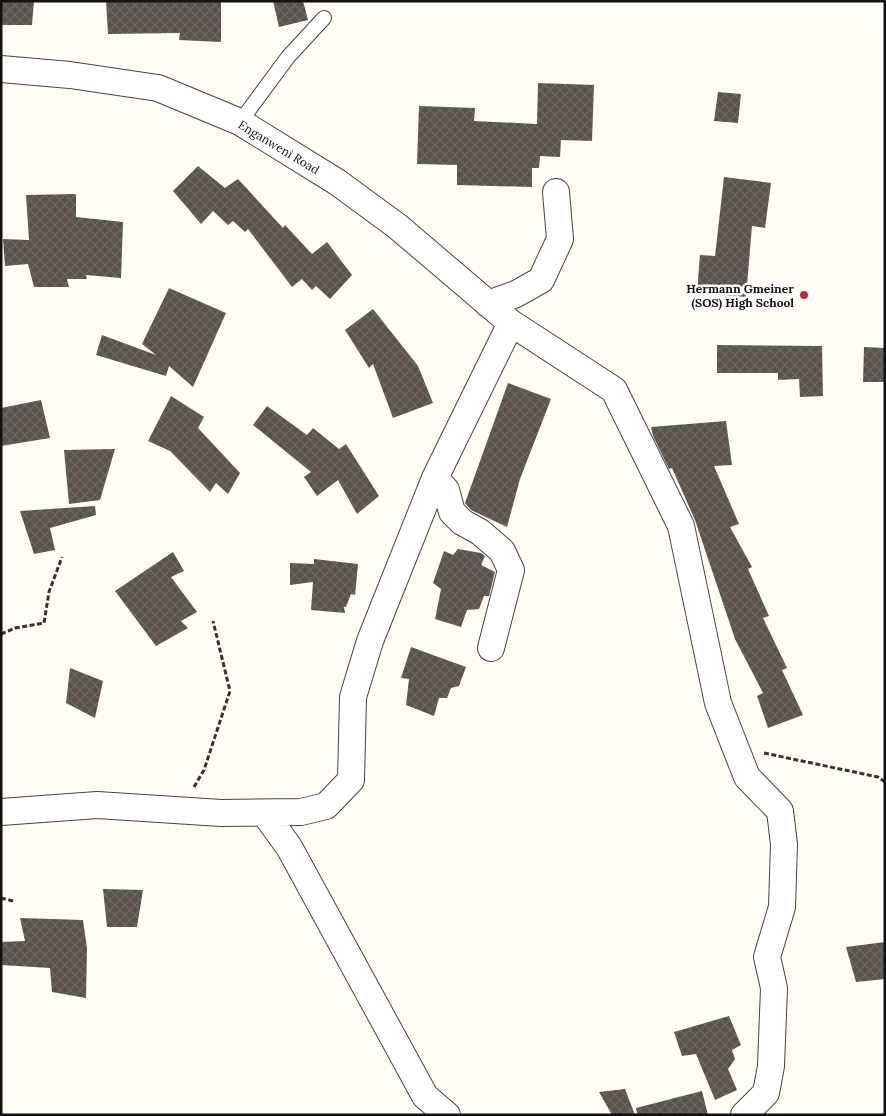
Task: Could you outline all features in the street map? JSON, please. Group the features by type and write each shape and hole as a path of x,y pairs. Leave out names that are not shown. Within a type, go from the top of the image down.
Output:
{"street":[{"name":"Enganweni Road","path":"1,69 70,75 158,88 240,122 337,182 397,226 511,323 614,390 682,526 718,703 747,777 780,811 784,844 782,907 767,957 774,988 771,1066 766,1092 744,1115"},
{"path":"488,304 516,294 541,280 560,239 556,192"},
{"path":"1,812 97,805 180,811 265,814 301,812 326,806 351,780 353,697 370,642 435,478 511,323"},
{"path":"435,478 446,490 452,512 462,522 480,532 502,551 511,570 492,648"},
{"path":"265,814 289,848 425,1096 447,1115"}],"lane":[{"path":"240,122 288,57 324,18"}],"path":[{"path":"1,634 16,628 44,623 49,592 62,557"},
{"path":"180,811 204,770 230,691 213,621"},
{"path":"735,746 878,777 885,782"},
{"path":"1,898 13,901"}],"building":[{"path":"1,1 34,1 32,25 1,25"},
{"path":"106,1 221,1 221,42 179,40 180,33 108,34"},
{"path":"273,1 303,1 308,20 279,27"},
{"path":"538,83 594,85 592,141 561,140 560,157 540,156 539,168 532,168 532,187 457,185 457,165 417,164 419,106 475,108 474,121 537,124"},
{"path":"718,92 741,94 738,123 714,121"},
{"path":"198,166 225,188 238,179 283,228 285,225 312,254 327,242 352,275 330,299 316,286 312,290 302,279 292,287 248,229 245,232 233,221 228,225 213,211 201,224 173,191"},
{"path":"724,177 771,183 765,228 752,226 746,297 697,293 700,255 715,256"},
{"path":"76,194 76,217 123,222 121,278 86,275 87,279 67,279 69,287 34,287 28,264 5,266 3,239 29,240 26,195"},
{"path":"169,288 226,313 193,387 169,366 166,376 96,355 102,335 156,355 142,344"},
{"path":"373,309 418,366 433,403 393,418 373,364 369,368 345,330"},
{"path":"717,345 822,346 823,396 800,397 799,379 778,380 778,373 717,373"},
{"path":"864,347 885,348 885,382 863,382"},
{"path":"508,383 551,399 520,479 507,527 471,510 465,503"},
{"path":"171,396 204,417 198,428 240,473 228,494 216,483 210,492 170,451 148,441"},
{"path":"41,400 50,438 1,446 1,408"},
{"path":"267,406 307,435 313,428 339,449 346,444 379,496 357,514 338,480 317,496 304,477 311,472 253,425"},
{"path":"726,421 732,465 714,466 739,524 730,527 752,567 748,569 769,616 763,618 787,668 782,670 803,715 768,728 757,696 763,693 735,639 695,520 672,468 669,469 653,436 651,427"},
{"path":"115,449 100,500 69,504 64,450"},
{"path":"95,506 96,515 50,528 55,550 34,554 20,511"},
{"path":"458,549 481,553 485,556 481,565 495,572 489,596 484,596 479,609 467,610 461,627 435,619 441,589 433,583 444,551 453,555"},
{"path":"173,552 184,571 171,577 197,612 181,621 188,628 156,646 115,591"},
{"path":"314,559 358,564 355,595 351,594 346,607 344,607 345,613 311,610 313,582 290,585 290,563 314,564"},
{"path":"411,647 466,667 459,686 451,688 447,698 439,698 434,716 406,705 409,679 401,678"},
{"path":"70,668 103,681 95,718 66,703"},
{"path":"103,889 143,890 137,927 107,927"},
{"path":"20,918 83,920 87,948 86,998 52,992 50,968 1,965 1,942 25,941"},
{"path":"885,942 885,979 856,982 846,947"},
{"path":"729,1016 741,1045 732,1050 735,1059 728,1069 737,1090 715,1100 696,1054 682,1056 674,1032"},
{"path":"625,1089 635,1115 612,1115 599,1092"},
{"path":"702,1091 708,1115 637,1115 636,1108"}],"place":[{"name":"Hermann Gmeiner (SOS) High School","path":"804,295"}]}
